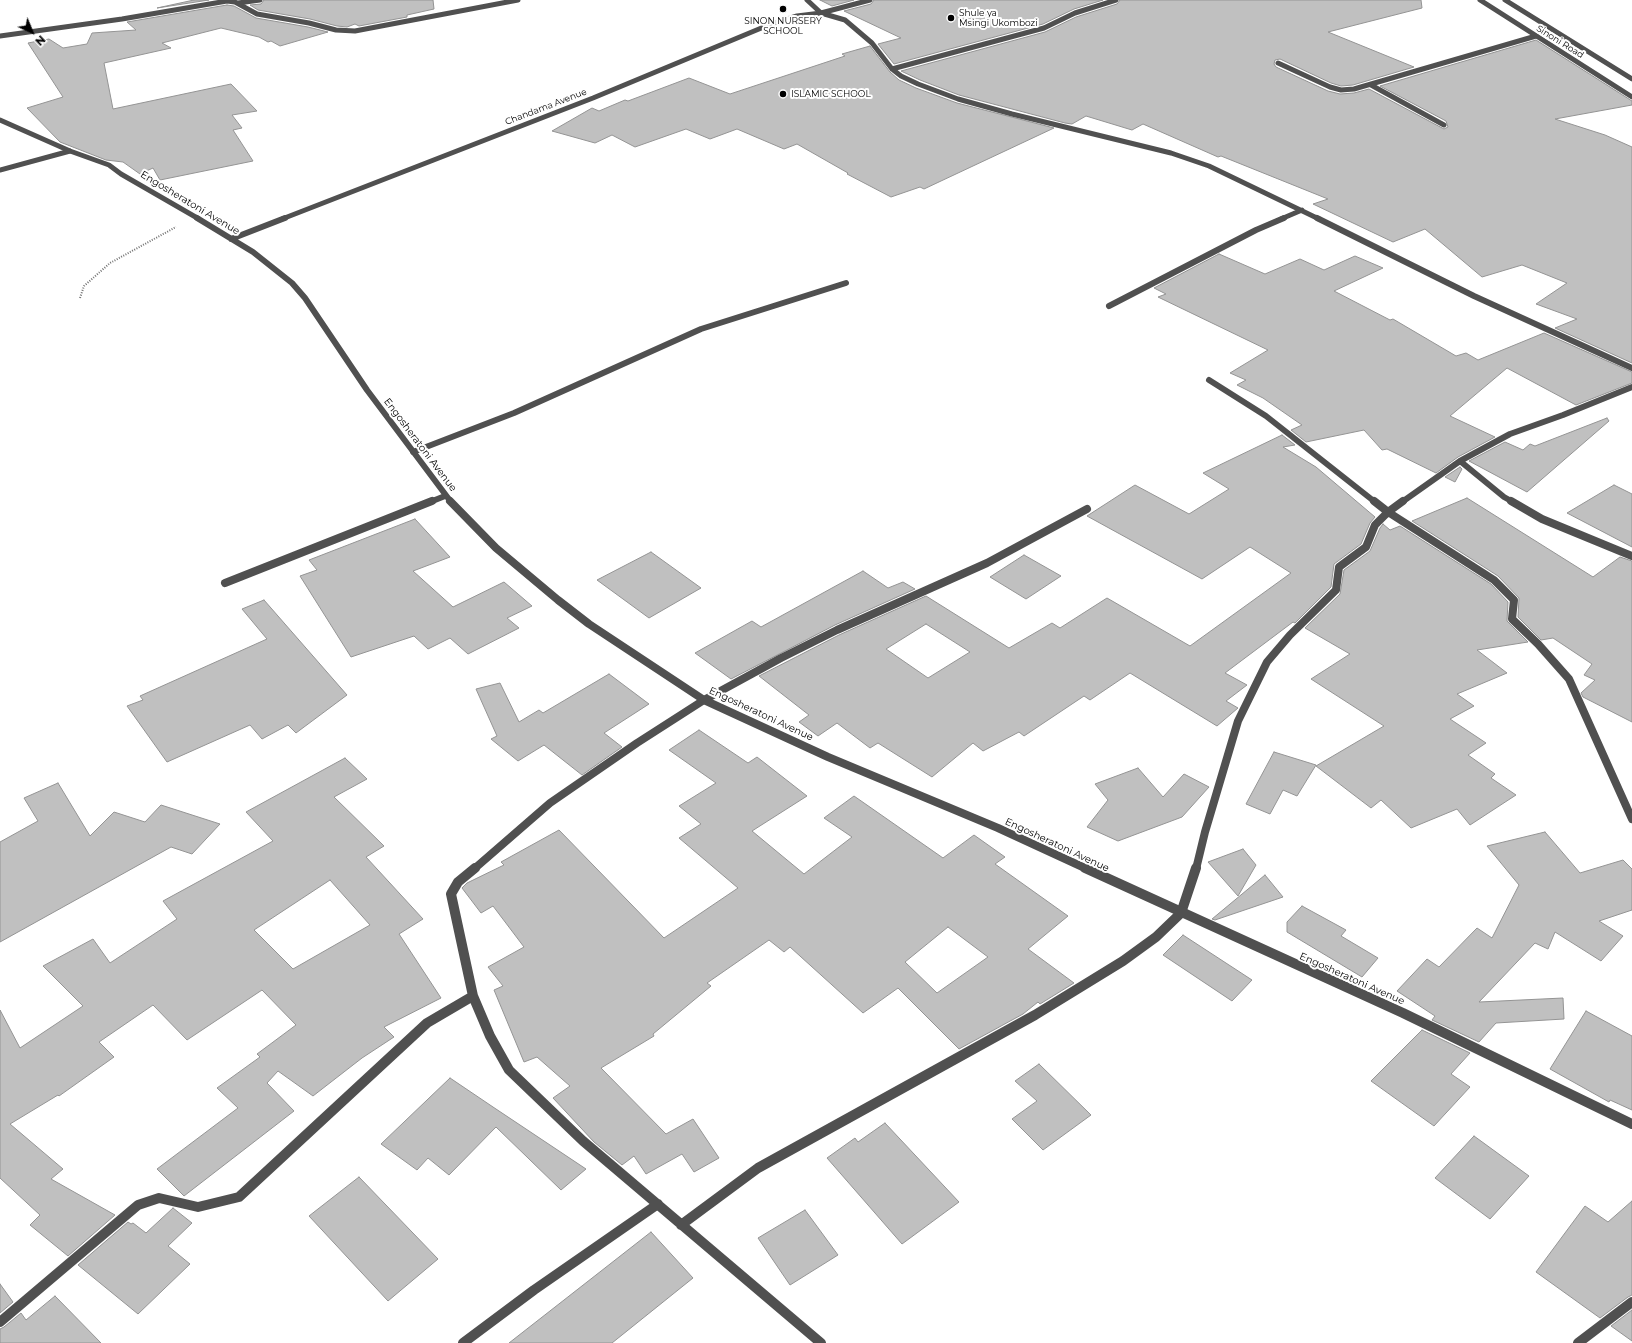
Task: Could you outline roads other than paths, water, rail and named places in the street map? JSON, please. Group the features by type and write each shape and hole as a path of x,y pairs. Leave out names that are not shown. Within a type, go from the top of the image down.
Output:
{"street":[{"path":"238,4 260,0"},
{"path":"0,36 115,20 221,1 231,1 257,14 349,31 518,0"},
{"path":"807,0 821,13 845,20 855,27 872,43 892,69 901,76 912,81 958,99 1012,114 1170,153 1208,166 1302,210 1474,296 1632,368"},
{"name":"Chandama Avenue","path":"231,239 586,101 745,34 797,16 821,13 870,0"},
{"path":"892,69 1044,28 1075,13 1116,0"},
{"name":"Sinoni Road","path":"1480,0 1632,97"},
{"name":"Sinoni Road","path":"1505,0 1632,79"},
{"path":"1278,63 1330,87 1341,90 1371,85 1457,58 1536,36"},
{"path":"1371,85 1444,124"},
{"name":"Engosheratoni Avenue","path":"0,120 70,151 109,165 121,174 253,252 275,268 292,283 305,298 366,390 445,496 496,548 589,624 704,700 828,756 998,828 1180,913 1403,1013 1632,1124"},
{"path":"0,170 70,151"},
{"path":"1109,306 1256,230 1302,210"},
{"path":"413,452 514,413 601,372 701,329 846,283"},
{"path":"1209,380 1266,416 1388,512 1494,580 1514,600 1512,619 1538,644 1569,679 1632,819"},
{"path":"681,1225 758,1168 1036,1015 1088,984 1156,937 1180,913 1197,866 1205,832 1238,721 1267,662 1290,635 1336,590 1339,567 1366,547 1375,525 1388,512 1460,461 1510,434 1564,415 1632,386"},
{"path":"1460,461 1504,497 1542,519 1632,556"},
{"path":"225,583 445,496"},
{"path":"821,1343 583,1141 509,1070 490,1036 473,996 451,894 458,882 550,803 637,743 704,700 781,658 837,630 987,564 1087,509"},
{"path":"0,1322 138,1205 160,1198 198,1207 239,1196 427,1023 473,996"},
{"path":"463,1343 534,1290 658,1204"},
{"path":"1578,1343 1632,1302"}],"place":[{"name":"SINON NURSERY SCHOOL","path":"783,9"},
{"name":"Shule ya Msingi Ukombozi","path":"951,18"},
{"name":"ISLAMIC SCHOOL","path":"783,94"}]}
